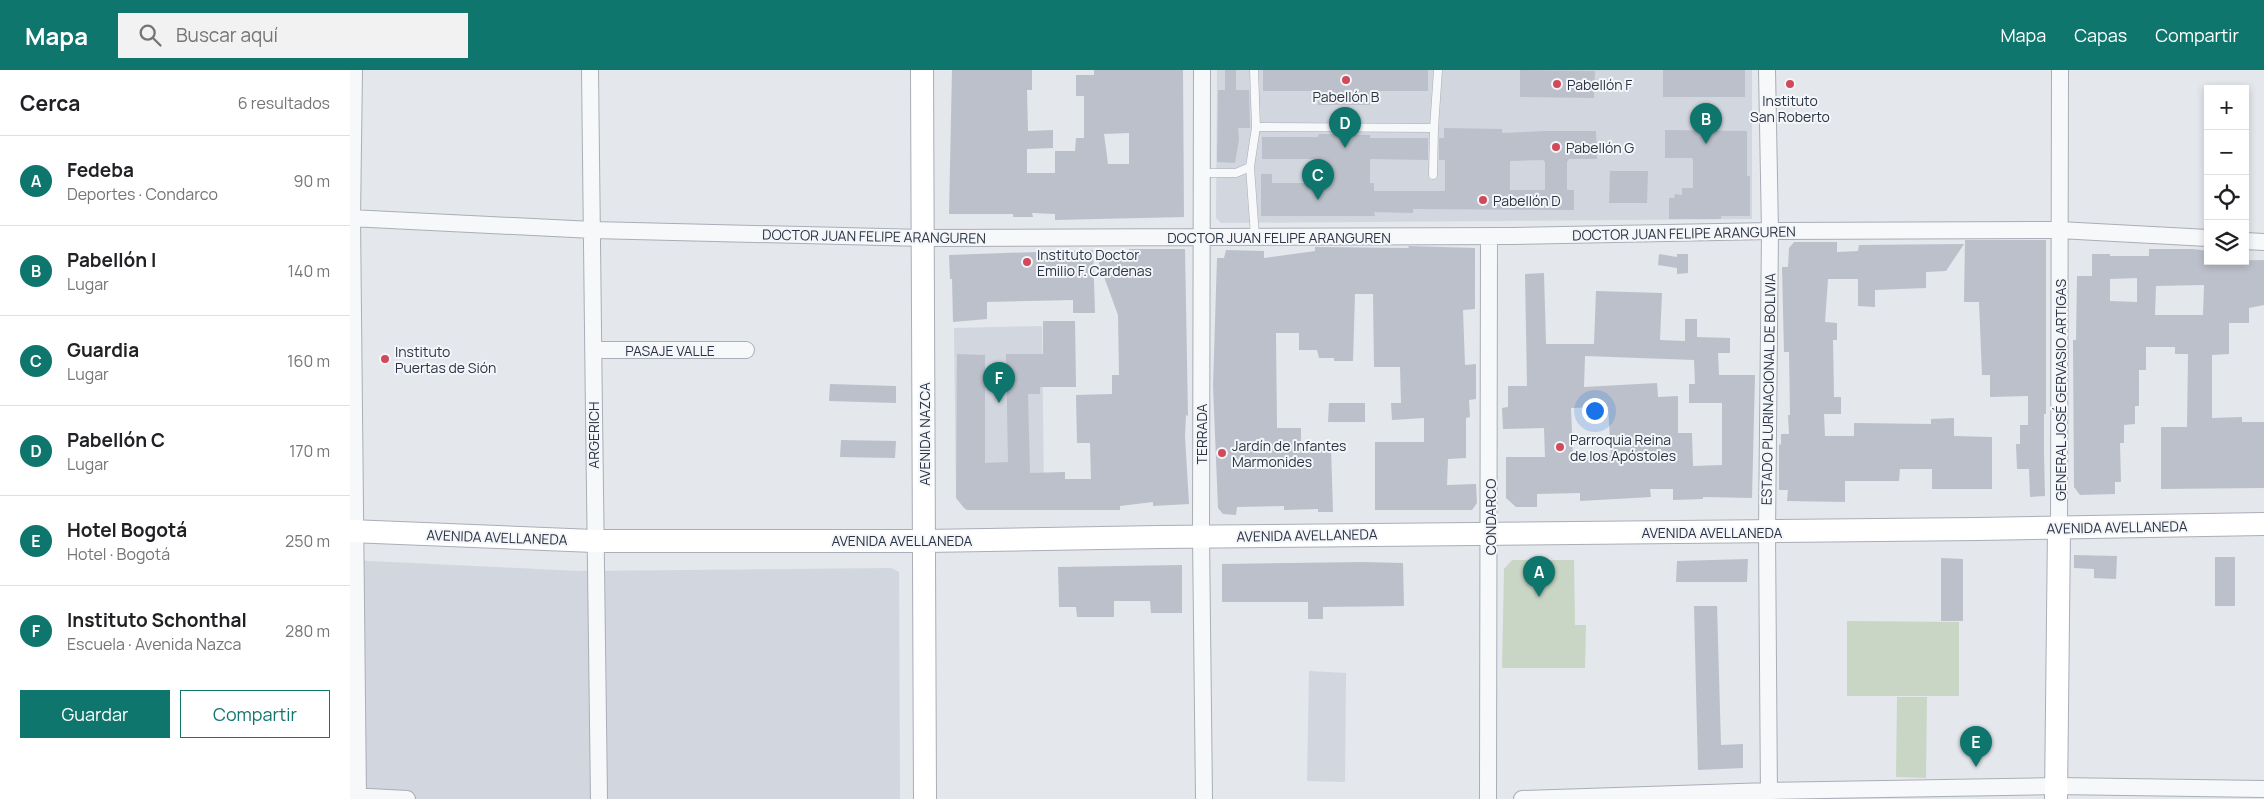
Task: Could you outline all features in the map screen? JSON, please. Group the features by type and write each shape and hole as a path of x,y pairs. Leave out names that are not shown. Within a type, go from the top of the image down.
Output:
{"main road":[{"name":"AVENIDA NAZCA","path":"922,70 925,799"},
{"name":"AVENIDA AVELLANEDA","path":"353,531 594,541 925,541 1202,536 1767,532 2264,524"},
{"name":"GENERAL JOSÉ GERVASIO ARTIGAS","path":"2056,792 2059,528"}],"street":[{"path":"354,70 351,218 355,797 408,799"},
{"name":"ARGERICH","path":"590,70 593,230 594,541 599,799"},
{"name":"TERRADA","path":"1202,70 1204,799"},
{"name":"ESTADO PLURINACIONAL DE BOLIVIA","path":"1767,70 1770,231 1767,532 1770,795"},
{"name":"GENERAL JOSÉ GERVASIO ARTIGAS","path":"2059,528 2060,70"},
{"name":"DOCTOR JUAN FELIPE ARANGUREN","path":"351,218 593,230 924,238 1489,236 1770,231 2059,230 2204,238"},
{"name":"CONDARCO","path":"1488,799 1490,533 1489,236"},
{"path":"2249,241 2264,242"},
{"name":"PASAJE VALLE","path":"593,350 746,350"},
{"path":"1522,799 2264,789"}],"lane":[{"path":"1254,70 1256,127 1250,167 1255,237"},
{"path":"1433,175 1438,70"},
{"path":"1256,127 1434,128"},
{"path":"1202,173 1236,173 1250,167"}],"shaded area":[{"path":"1217,70 1752,70 1752,219 1221,223 1216,218"},
{"path":"1042,326 1044,497 956,498 954,328"},
{"path":"350,560 579,571 891,568 899,572 900,799 350,799"},
{"path":"1309,671 1346,673 1345,782 1307,781"}],"green space":[{"path":"1512,560 1574,560 1575,625 1586,625 1585,668 1502,668 1504,569"},
{"path":"1847,621 1959,622 1959,696 1847,696"},
{"path":"1897,697 1927,697 1926,778 1896,777"}],"building":[{"path":"952,70 1032,70 1032,90 1027,90 1028,131 1053,130 1053,148 1027,149 1027,173 1055,173 1055,151 1075,151 1076,138 1084,138 1084,96 1076,96 1076,75 1094,75 1094,70 1183,70 1184,217 1055,220 1055,214 1032,213 1033,217 1013,217 1013,214 949,214","holes":["1129,133 1129,164 1108,164 1104,134"]},
{"path":"1225,70 1236,70 1236,90 1249,90 1250,128 1238,128 1239,139 1235,163 1217,162 1218,90 1225,90"},
{"name":"Pabellón B","path":"1263,70 1428,70 1428,91 1370,91 1370,105 1318,105 1318,91 1263,91"},
{"name":"Pabellón F","path":"1520,70 1595,71 1594,98 1520,97"},
{"path":"1663,70 1745,70 1745,97 1663,97"},
{"path":"1444,128 1502,129 1502,133 1596,131 1597,159 1569,159 1567,162 1567,190 1574,190 1574,210 1413,209 1413,213 1374,212 1375,216 1261,216 1261,174 1272,174 1272,183 1318,183 1318,159 1262,159 1262,137 1318,137 1319,134 1370,135 1370,138 1428,138 1428,160 1370,159 1370,183 1374,183 1374,191 1445,191 1445,160 1439,160 1439,138 1444,138","holes":["1543,160 1545,162 1545,190 1510,190 1510,161"]},
{"path":"1665,130 1747,131 1747,176 1750,176 1750,216 1721,216 1721,219 1669,219 1669,198 1674,198 1675,194 1682,195 1682,188 1693,188 1693,160 1692,158 1665,158"},
{"path":"1610,171 1648,171 1647,203 1609,203"},
{"path":"1965,240 2046,240 2045,496 2030,497 2029,469 2017,469 2016,444 2020,444 2020,425 2028,425 2028,396 1990,397 1990,375 1982,375 1979,302 1964,302"},
{"path":"1794,242 1837,242 1837,252 1858,251 1859,245 1964,244 1946,271 1926,272 1926,288 1875,290 1875,307 1858,306 1858,279 1828,279 1825,322 1837,323 1837,340 1833,340 1834,397 1841,397 1841,414 1824,414 1825,436 1854,436 1854,423 1931,424 1931,419 1954,418 1954,436 1992,437 1992,489 1932,489 1932,469 1900,469 1899,481 1845,481 1845,502 1787,501 1788,490 1779,490 1779,444 1781,445 1781,434 1789,434 1788,415 1790,415 1789,352 1784,352 1782,267 1788,267 1789,248"},
{"path":"1408,246 1475,248 1475,309 1463,310 1465,365 1476,364 1476,399 1469,400 1470,417 1466,418 1466,458 1448,459 1447,485 1476,484 1477,503 1472,510 1375,510 1375,442 1424,442 1424,418 1392,420 1391,403 1401,403 1400,367 1374,367 1373,294 1355,294 1353,361 1334,361 1334,358 1319,358 1317,350 1299,350 1299,333 1276,333 1277,428 1301,428 1301,449 1331,448 1333,512 1318,512 1318,509 1284,510 1284,506 1237,507 1236,515 1223,514 1218,508 1213,386 1217,258 1224,258 1226,250 1264,251 1264,258 1315,251 1315,247 1409,248"},
{"path":"1129,249 1185,249 1188,416 1186,415 1185,436 1189,504 1153,506 1153,502 1120,506 1120,510 967,510 956,498 957,354 985,355 985,463 1008,462 1006,354 1043,354 1043,321 1075,321 1076,387 1040,387 1040,394 1028,394 1030,473 1065,472 1065,479 1091,479 1090,443 1077,443 1076,395 1112,394 1112,375 1119,375 1118,315 1096,255 1129,255"},
{"path":"2149,249 2193,249 2204,250 2204,265 2249,265 2249,260 2264,260 2264,305 2249,308 2249,323 2229,323 2229,354 2212,355 2212,418 2242,417 2242,422 2264,422 2264,488 2161,489 2161,427 2187,427 2188,354 2175,354 2175,347 2146,347 2146,370 2139,370 2139,406 2135,406 2135,424 2124,425 2124,443 2120,443 2121,482 2115,482 2115,494 2080,495 2074,487 2073,340 2076,340 2077,276 2092,276 2092,254 2110,254 2110,256 2149,256","holes":["2137,278 2137,302 2110,301 2110,279","2204,285 2203,315 2155,315 2156,286"]},
{"path":"1093,250 1095,313 1073,313 1073,300 987,302 987,319 953,322 952,279 950,279 949,255"},
{"path":"1659,254 1677,257 1677,254 1688,254 1688,273 1677,274 1677,268 1658,265"},
{"path":"1544,273 1546,344 1594,344 1596,291 1662,293 1660,340 1685,341 1685,319 1697,319 1697,337 1730,338 1730,353 1718,353 1719,375 1755,375 1752,498 1703,497 1703,499 1673,500 1673,489 1650,489 1651,497 1580,501 1580,493 1537,494 1537,507 1516,507 1506,498 1506,457 1545,457 1544,428 1503,429 1502,408 1508,407 1508,386 1527,386 1525,274","holes":["1585,356 1694,360 1695,384 1689,384 1689,403 1722,403 1722,465 1693,466 1692,433 1678,433 1678,396 1658,397 1657,383 1584,387","1608,407 1611,455 1573,458 1571,408"]},
{"path":"830,384 896,386 896,403 829,401"},
{"path":"1329,403 1365,403 1365,422 1328,422"},
{"path":"841,440 896,441 895,458 840,457"},
{"path":"2074,555 2117,556 2116,579 2094,578 2094,569 2074,568"},
{"path":"2215,557 2235,557 2235,606 2215,606"},
{"path":"1941,558 1963,559 1963,621 1941,621"},
{"path":"1748,559 1747,582 1676,582 1677,561"},
{"path":"1403,563 1404,606 1323,607 1323,619 1308,619 1308,602 1222,602 1222,564"},
{"path":"1182,565 1182,613 1151,613 1150,601 1114,601 1114,617 1077,617 1076,607 1059,607 1058,567"},
{"path":"1694,606 1717,606 1721,745 1743,744 1743,768 1698,770"}],"place":[{"name":"Pabellón B","path":"1346,80"},
{"name":"Pabellón F","path":"1557,84"},
{"name":"Instituto San Roberto","path":"1790,84"},
{"name":"Pabellón I","path":"1706,144"},
{"name":"Pabellón G","path":"1556,147"},
{"name":"Pabellón C","path":"1345,148"},
{"name":"Guardia","path":"1318,200"},
{"name":"Pabellón D","path":"1483,200"},
{"name":"Instituto Doctor Emilio F. Cardenas","path":"1027,262"},
{"name":"Instituto Puertas de Sión","path":"385,359"},
{"name":"Instituto Schonthal","path":"999,403"},
{"name":"Parroquia Reina de los Apóstoles","path":"1560,447"},
{"name":"Jardín de Infantes Marmonides","path":"1222,453"},
{"name":"Fedeba","path":"1539,597"},
{"name":"Hotel Bogotá","path":"1976,767"}]}
